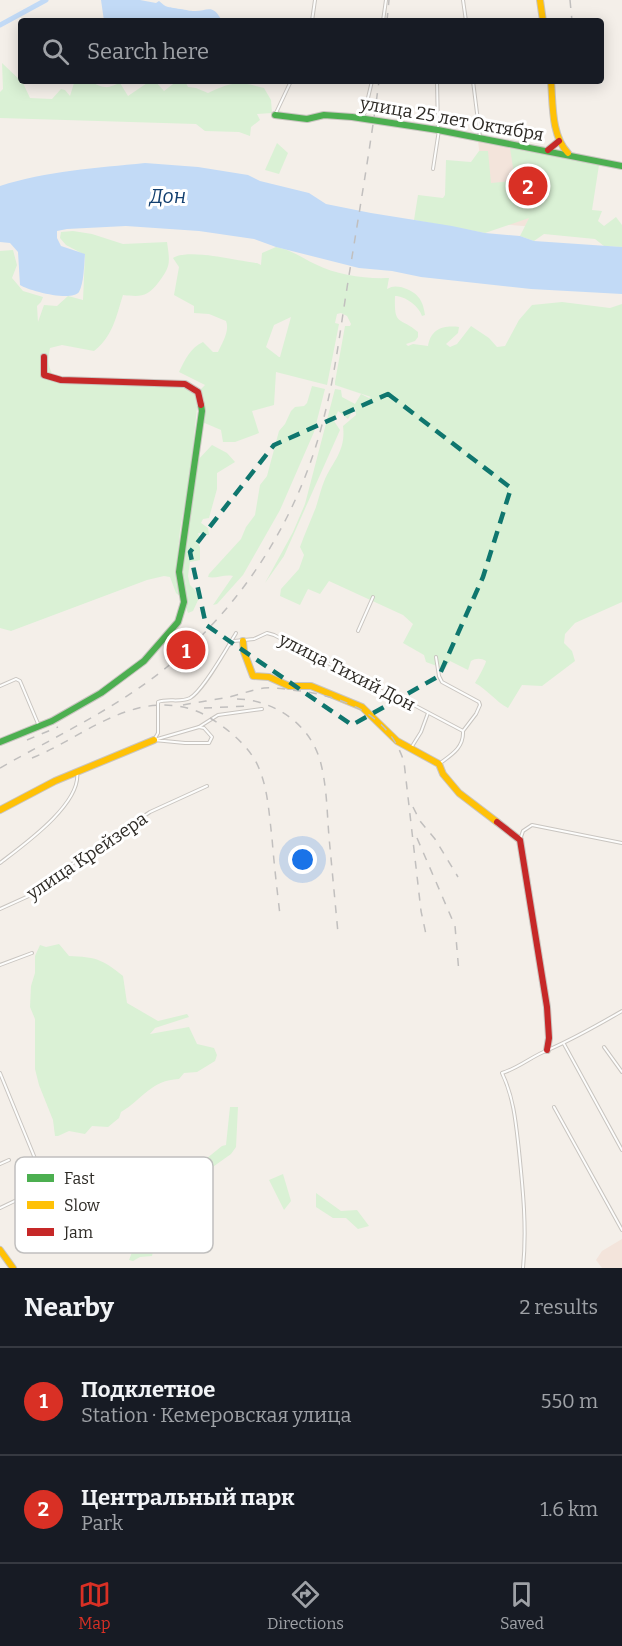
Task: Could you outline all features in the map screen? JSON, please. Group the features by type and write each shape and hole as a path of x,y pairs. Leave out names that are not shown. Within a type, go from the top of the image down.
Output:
{"street":[{"path":"312,18 315,0"},
{"path":"383,18 386,0"},
{"path":"463,0 466,18"},
{"path":"540,0 543,18"},
{"path":"275,115 290,84"},
{"path":"363,119 371,84"},
{"path":"433,169 438,130 437,84"},
{"path":"473,84 480,137"},
{"path":"551,84 559,141 564,152 572,155"},
{"name":"улица 25 лет Октября","path":"275,115 307,119 324,115 438,130 622,166"},
{"path":"547,151 559,141"},
{"path":"0,742 39,726 101,693 144,661 178,622 184,602 179,572 202,411 198,392 184,384 61,380 44,375 44,357"},
{"path":"358,631 373,597"},
{"path":"154,740 158,733 158,702 191,698 236,633"},
{"name":"улица Тихий Дон","path":"229,645 234,641 243,641 267,633 274,635 394,698 410,703 463,731"},
{"path":"243,641 244,652 254,676 269,677 290,686 311,686 362,707 397,741 439,764 443,774 459,793 520,840"},
{"path":"436,657 442,682 479,702 480,705 463,731 464,738 461,745 439,764"},
{"path":"0,686 16,679 20,681 39,726"},
{"path":"0,810 17,799 77,772 154,740 199,727 211,718 262,709"},
{"path":"411,748 421,732 428,713"},
{"path":"154,740 209,743 212,737 204,728 199,727"},
{"path":"0,863 40,831 58,812 77,784 77,772"},
{"name":"улица Крейзера","path":"0,909 42,890 66,868 145,816 207,786"},
{"path":"546,1050 549,1035 548,1018 529,886 520,849 523,831 532,825 622,843"},
{"path":"0,965 32,953"},
{"path":"523,1268 525,1227 522,1175 512,1099 502,1073 546,1050 564,1044 622,1011"},
{"path":"564,1044 622,1150"},
{"path":"604,1047 622,1071"},
{"path":"0,1073 34,1157"},
{"path":"554,1107 622,1230"},
{"path":"0,1164 9,1160"},
{"path":"0,1208 15,1201"},
{"path":"1,1253 13,1268"}],"highlighted area":[{"path":"388,394 511,488 483,577 439,676 352,725 206,625 190,552 274,445"}],"shaded area":[{"path":"478,141 546,155 535,227 488,223"},
{"path":"622,1239 622,1268 602,1268 596,1260 602,1251"}],"green space":[{"path":"2,63 18,78 18,84 23,84 30,98 52,99 61,89 70,96 74,84 96,84 107,87 121,84 128,96 146,84 158,84 164,91 173,84 186,84 188,87 208,93 229,85 248,84 264,88 271,100 272,113 257,114 260,120 251,127 250,136 239,132 205,131 196,124 0,118 0,92 3,89"},
{"path":"277,143 288,153 279,174 265,170"},
{"path":"510,148 599,165 592,210 602,211 598,221 604,226 616,217 622,225 622,247 604,246 595,239 544,234 534,241 520,236 529,218 485,233 414,220 418,195 443,198 445,195 446,160 471,162 479,151 488,151 491,183 513,181 513,193 515,180"},
{"path":"61,232 92,234 123,244 167,242 168,264 162,277 147,293 139,296 123,295 113,326 106,339 94,351 62,345 50,348 49,362 50,369 58,382 189,386 196,392 198,398 190,476 180,530 177,563 181,597 176,593 170,577 164,576 147,580 11,631 0,628 0,251 13,250 17,265 12,278 23,291 43,297 37,306 38,322 44,305 57,306 68,296 83,300 85,255 66,245 60,238"},
{"path":"276,247 282,248 341,274 389,278 387,289 397,286 411,291 421,300 425,315 422,316 415,305 395,296 397,317 418,332 418,337 415,341 406,344 408,346 413,344 428,346 432,336 439,329 459,327 458,333 446,344 450,347 457,344 471,326 489,338 497,347 505,346 519,320 532,305 562,302 610,308 622,304 622,602 575,623 565,634 564,643 572,651 575,661 542,686 522,685 508,708 475,683 486,661 478,659 471,661 468,670 450,661 445,669 426,662 424,655 403,643 413,624 403,615 329,581 320,594 308,589 300,605 280,596 281,589 299,569 304,555 300,547 325,479 341,448 343,426 356,415 355,407 348,419 338,411 334,421 340,430 284,556 265,583 293,532 305,504 335,389 341,390 342,397 355,404 361,394 371,397 335,385 345,326 351,324 347,316 341,313 337,314 335,323 339,324 327,385 276,372 274,405 252,411 259,433 235,442 223,442 221,430 200,421 202,411 198,392 205,385 179,372 191,351 203,342 213,352 218,352 225,337 227,325 226,321 209,314 194,313 194,306 174,295 179,267 173,258 190,254 261,265 262,253","holes":["291,317 280,357 266,347 274,325"]},
{"path":"312,386 325,389 314,432 280,510 243,575 217,604 213,605 233,576 208,577 209,574 241,539 255,515 260,485 267,476 279,431 295,407 304,406 307,403"},
{"path":"212,445 227,453 235,462 217,473 217,489 209,518 203,519 201,523 208,528 209,535 198,533 201,540 197,542 200,547 200,560 190,562 188,576 190,585 199,598 193,611 188,613 184,602 180,558 197,461"},
{"path":"59,944 69,956 98,960 116,970 123,976 127,1003 158,1021 187,1014 189,1017 155,1028 150,1034 189,1027 197,1044 214,1048 217,1055 215,1061 197,1072 184,1073 179,1079 154,1086 121,1112 119,1118 108,1127 92,1126 85,1134 69,1131 55,1136 53,1120 35,1069 35,1019 30,1007 35,956 40,945 46,947"},
{"path":"230,1107 238,1107 236,1147 231,1154 213,1167 213,1157 208,1157 226,1145"},
{"path":"283,1174 291,1201 284,1210 269,1180"},
{"path":"316,1193 341,1211 357,1210 369,1226 358,1229 346,1218 333,1218 316,1207"},
{"path":"132,1253 153,1253 152,1256 129,1260"}],"water":[{"path":"101,0 140,0 156,3 159,1 167,7 184,10 209,9 220,18 104,18"},
{"name":"Дон","path":"145,163 198,167 248,175 260,181 309,193 326,204 371,213 485,233 520,236 534,241 622,247 622,294 531,289 421,277 359,268 276,247 254,239 199,231 126,226 57,231 57,238 61,246 85,254 82,284 75,295 60,296 20,285 18,252 10,243 0,242 0,186 53,173"}],"waterway":[{"path":"0,25 46,0"}],"railway":[{"path":"387,18 389,0"},
{"path":"570,0 572,18"},
{"path":"0,768 107,709 167,667 221,615 245,586 266,555 300,488 314,453 328,401 379,84"},
{"path":"183,705 264,688 278,688 334,698 350,704 377,721 388,732 404,762 421,911 427,939"},
{"path":"237,699 265,704 278,710 301,727 316,750 326,791 338,933"},
{"path":"32,758 95,725 135,709 154,705 183,707 210,718 244,745 261,774 269,810 280,915"},
{"path":"204,708 249,706"},
{"path":"27,740 58,727"},
{"path":"413,807 458,877"},
{"path":"417,838 455,926 459,973"}],"traffic: fast":[{"path":"275,115 307,119 324,115 352,117 438,130 622,166"},
{"path":"0,742 52,721 101,693 144,661 178,622 184,602 179,572 201,405"}],"traffic: slow":[{"path":"540,0 543,18"},
{"path":"551,84 558,138 568,153"},
{"path":"243,641 244,652 253,676 269,677 289,686 311,686 362,707 397,741 439,764 443,774 459,793 497,822"},
{"path":"0,810 55,781 154,740"},
{"path":"0,1250 13,1268"}],"traffic: jam":[{"path":"548,150 559,141"},
{"path":"44,357 44,375 61,380 185,384 198,392 201,405"},
{"path":"497,822 520,840 547,1007 549,1038 547,1050"}],"place":[{"name":"Центральный парк","path":"528,186"},
{"name":"Подклетное","path":"186,650"}]}
